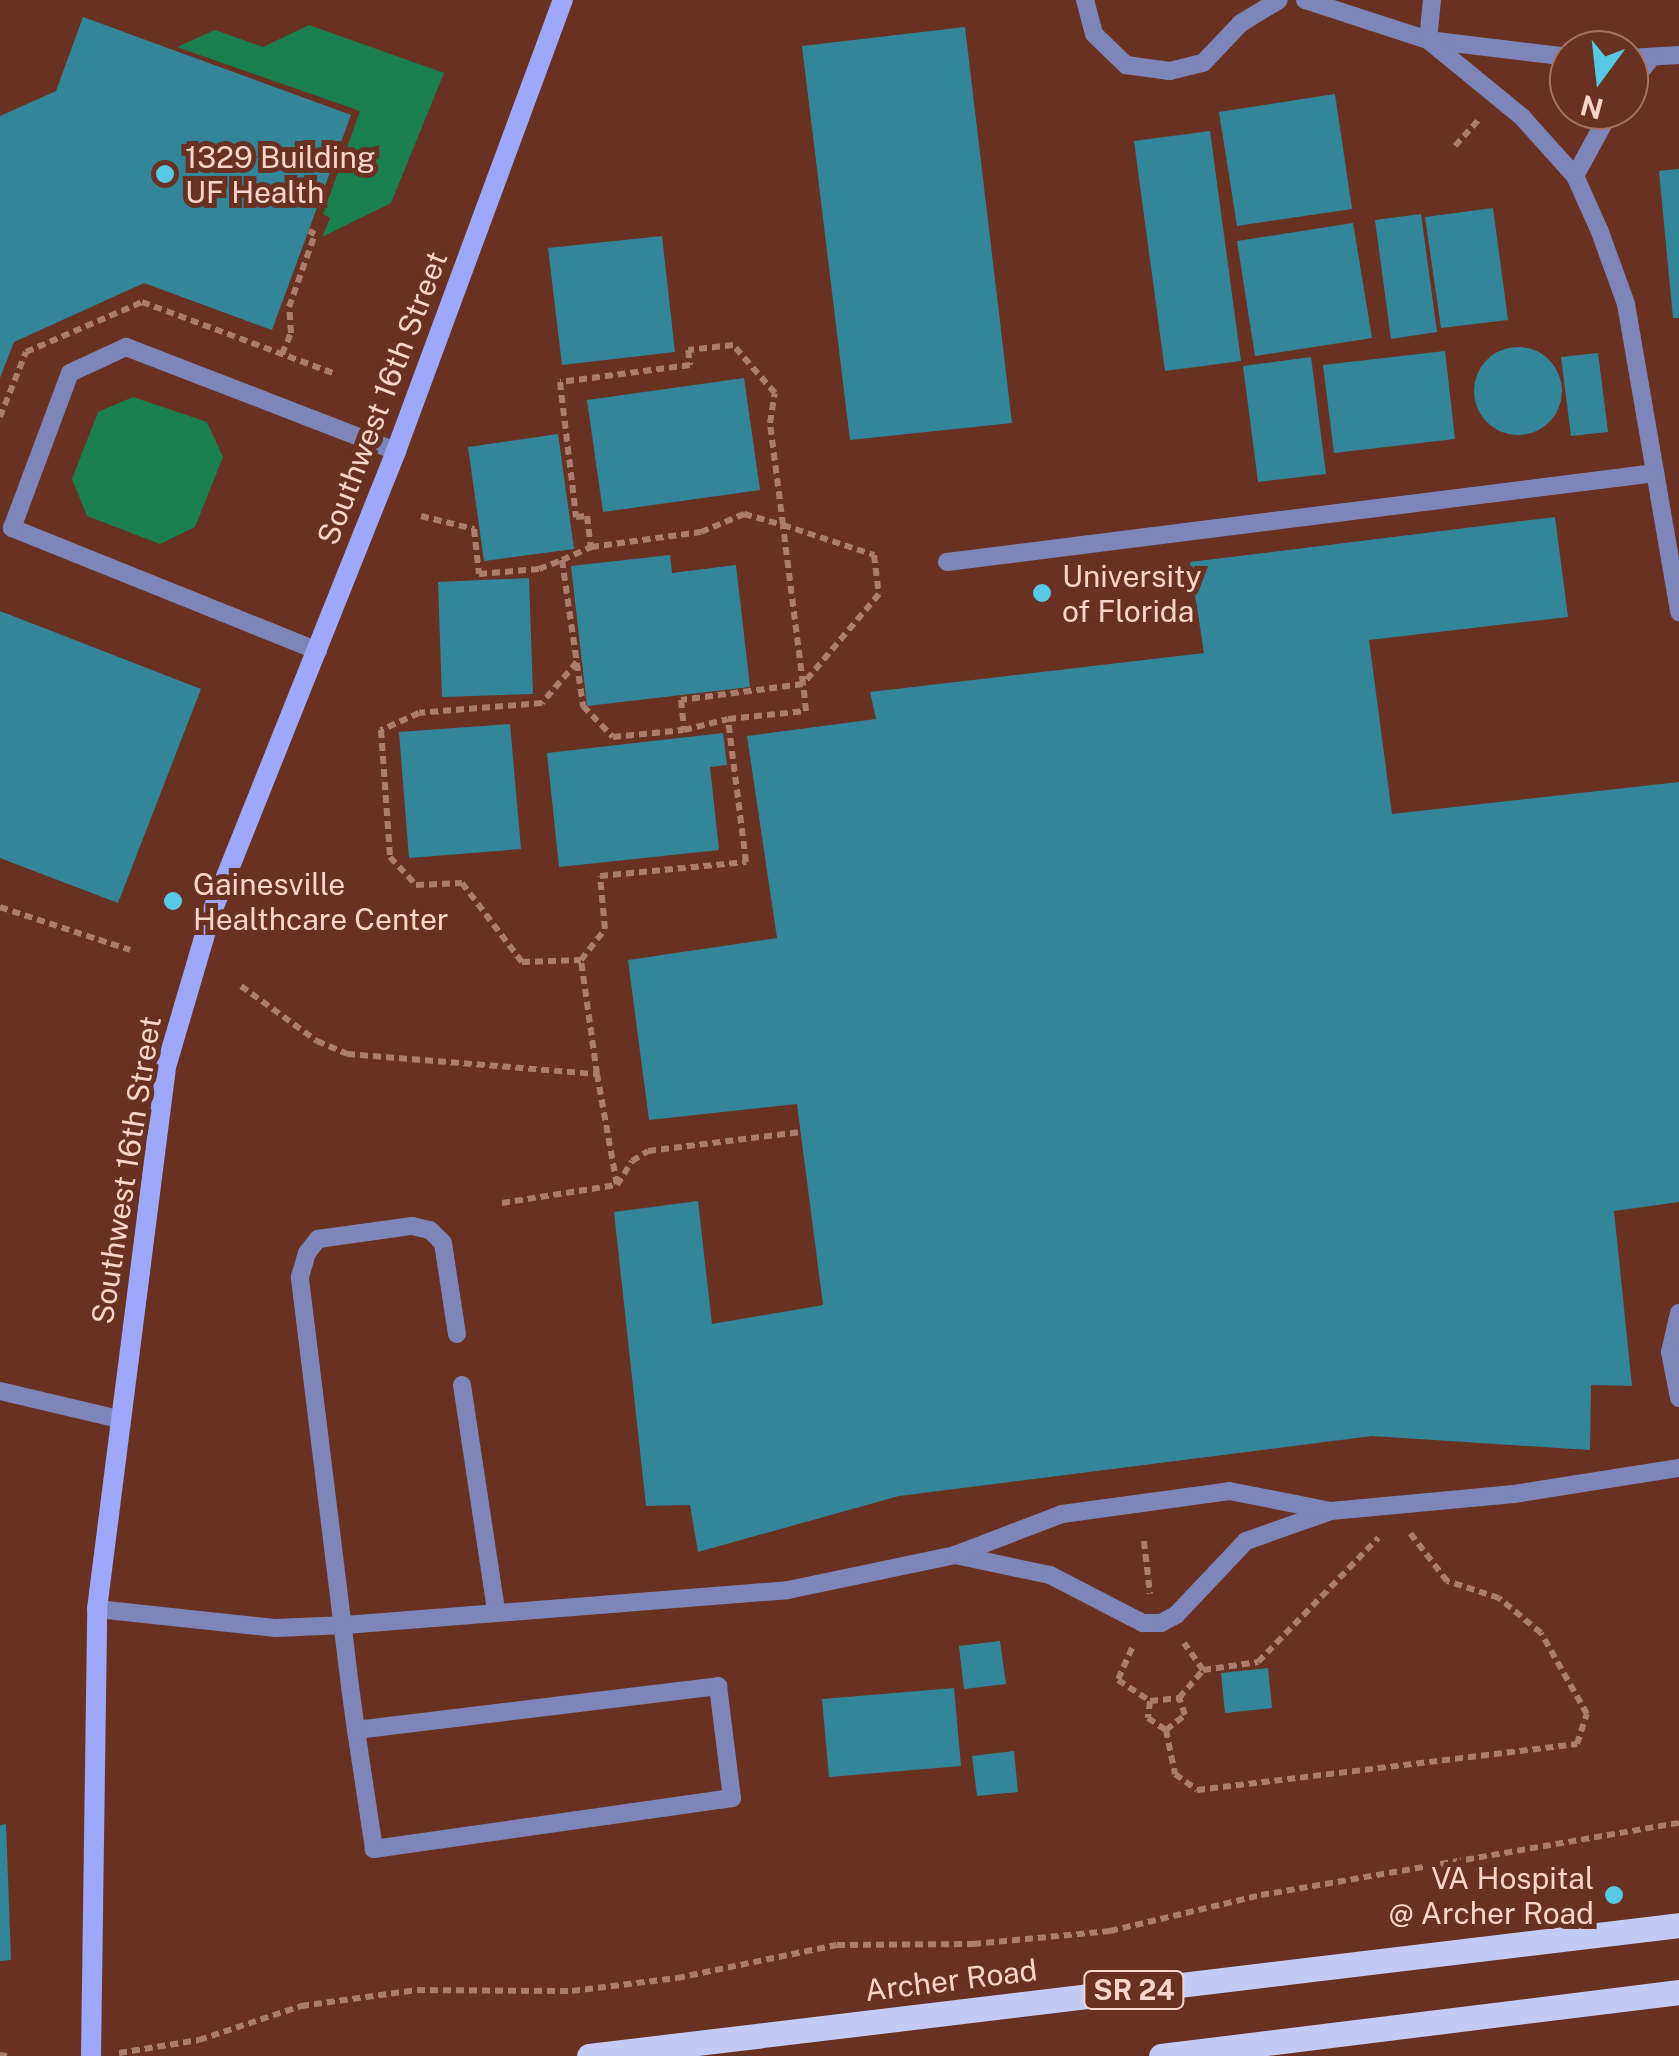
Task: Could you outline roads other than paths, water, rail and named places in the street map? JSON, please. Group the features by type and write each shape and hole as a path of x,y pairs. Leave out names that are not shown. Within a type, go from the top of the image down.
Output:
{"main road":[{"name":"Archer Road","path":"589,2056 1679,1925"},
{"name":"SR 24","path":"1161,2056 1679,1992"}],"street":[{"name":"Southwest 16th Street","path":"91,2056 96,1609 166,1067 184,994 396,451 563,0"}],"lane":[{"path":"1085,0 1094,34 1126,65 1170,71 1204,63 1241,23 1279,0"},
{"path":"1305,0 1428,40 1549,54"},
{"path":"1428,40 1432,0"},
{"path":"1428,40 1522,117 1574,176 1626,304 1679,612"},
{"path":"1649,56 1679,54"},
{"path":"1649,60 1652,56"},
{"path":"1574,176 1600,130"},
{"path":"318,651 6,527 70,372 126,347 396,451"},
{"path":"946,562 1655,472"},
{"path":"356,1730 718,1686 732,1798 374,1849 356,1730 300,1277 306,1253 318,1239 412,1226 430,1230 444,1242 456,1334"},
{"path":"1679,1313 1670,1352 1679,1398"},
{"path":"462,1384 496,1612"},
{"path":"0,1392 118,1419"},
{"path":"954,1555 1050,1575 1142,1623 1160,1623 1176,1616 1246,1541 1331,1510 1514,1494 1679,1468"},
{"path":"96,1609 276,1628 788,1590 954,1555 1062,1514 1228,1491 1331,1510"}],"place":[{"name":"1329 Building UF Health","path":"165,174"},
{"name":"University of Florida","path":"1042,593"},
{"name":"Gainesville Healthcare Center","path":"173,901"},
{"name":"VA Hospital @ Archer Road","path":"1614,1895"}]}
